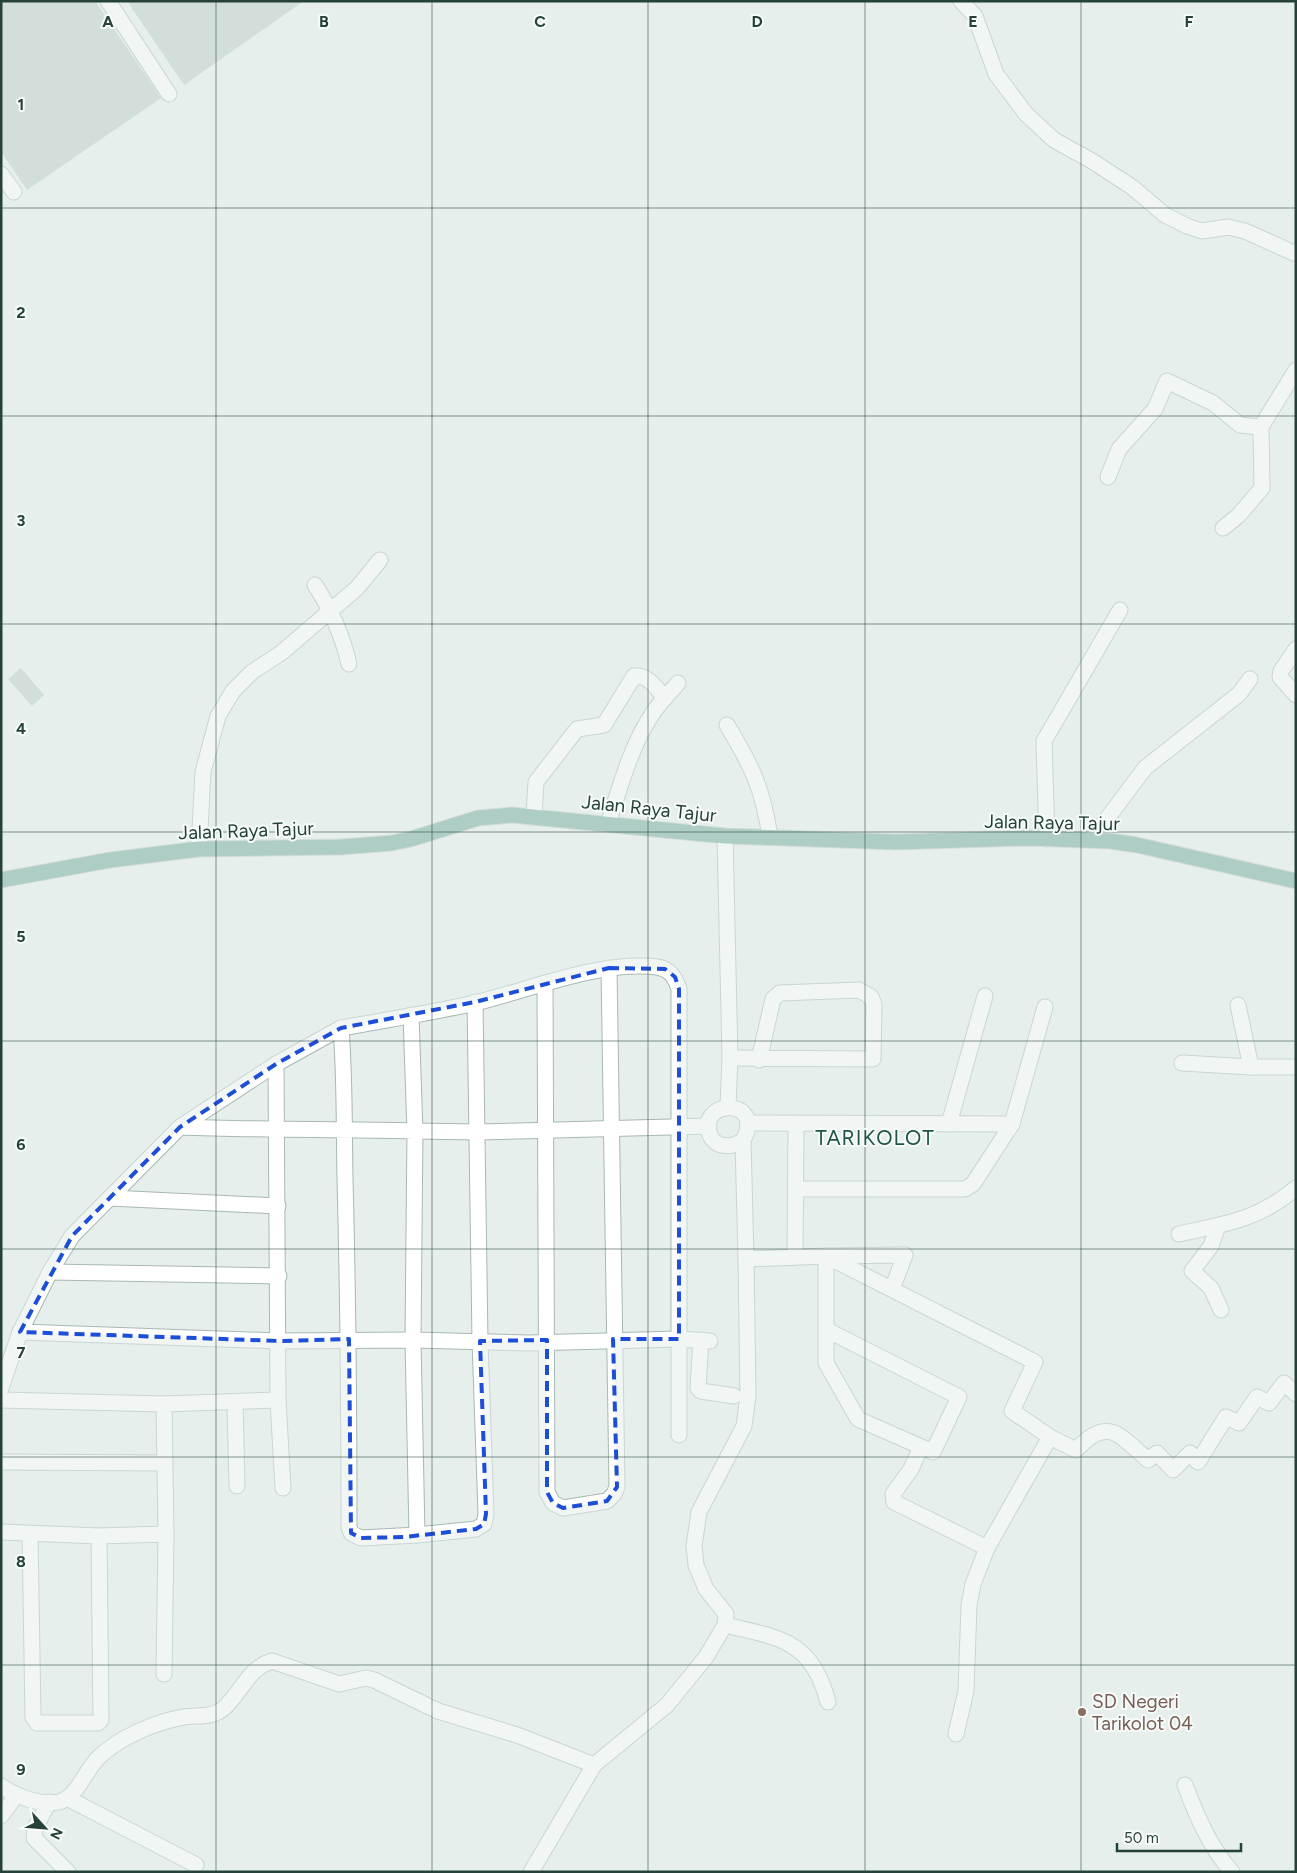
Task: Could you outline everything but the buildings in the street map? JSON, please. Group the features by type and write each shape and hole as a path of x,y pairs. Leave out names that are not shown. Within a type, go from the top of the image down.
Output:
{"main road":[{"name":"Jalan Raya Tajur","path":"2,877 110,860 199,849 341,847 392,843 478,818 534,816 726,836 896,842 1091,840 1137,845 1296,880"}],"street":[{"path":"108,1 169,94"},
{"path":"961,1 975,16 996,74 1026,114 1054,140 1092,161 1132,187 1166,215 1187,226 1202,232 1228,227 1245,231 1296,254"},
{"path":"1,174 14,192"},
{"path":"1223,528 1238,516 1262,488 1261,427 1296,370"},
{"path":"1108,477 1119,449 1155,409 1167,381 1213,403 1240,425 1261,427"},
{"path":"199,849 203,772 218,716 233,691 252,672 281,653 357,588 380,560"},
{"path":"314,585 331,610 342,633 350,664"},
{"path":"1047,839 1044,741 1120,610"},
{"path":"1296,650 1281,671 1280,677 1296,695"},
{"path":"534,816 536,782 552,758 577,729 604,725 634,676 641,675 646,678 665,698"},
{"path":"1091,840 1145,768 1239,694 1250,679"},
{"path":"608,824 644,727 678,683"},
{"path":"727,725 751,765 765,803 770,837"},
{"path":"726,836 730,1058 728,1107"},
{"path":"1,1388 20,1332 50,1272 72,1236 180,1127 276,1064 341,1028 475,1002 609,968 656,967 665,969 675,977 679,989 679,1435"},
{"path":"545,984 547,1492 553,1503 563,1508 608,1502 617,1487 613,1339 609,968"},
{"path":"730,1058 759,1060 873,1059 874,1004 871,997 859,990 780,993 773,999 759,1060"},
{"path":"949,1124 985,996"},
{"path":"341,1028 345,1078 344,1130 351,1533 361,1538 476,1529 484,1524 486,1514 480,1341 475,1002"},
{"path":"1238,1005 1251,1067"},
{"path":"797,1190 965,1188 973,1184 1012,1124 1045,1007"},
{"path":"412,1015 415,1131 414,1340 417,1535"},
{"path":"1182,1063 1251,1067 1296,1067"},
{"path":"276,1064 280,1341 278,1400 282,1488"},
{"path":"728,1107 741,1111 748,1123 748,1132 743,1140 733,1146 721,1145 712,1137 709,1126 715,1112 728,1107"},
{"path":"748,1123 796,1125 1012,1124"},
{"path":"795,1257 796,1125"},
{"path":"180,1127 277,1131 478,1132 709,1126"},
{"path":"530,1872 594,1765 667,1705 706,1657 725,1625 726,1614 706,1589 696,1566 694,1546 699,1512 744,1426 748,1396 743,1140"},
{"path":"1179,1234 1245,1220 1270,1208 1296,1188"},
{"path":"110,1198 278,1206"},
{"path":"1218,1226 1211,1246 1192,1271 1210,1288 1221,1310"},
{"path":"746,1259 905,1255 892,1289"},
{"path":"826,1256 1035,1362 1012,1411 1050,1437 1076,1450 1092,1435 1099,1431 1108,1431 1121,1437 1148,1460 1157,1453 1174,1470 1190,1454 1198,1462 1226,1417 1239,1422 1257,1397 1269,1403 1284,1383 1296,1394"},
{"path":"826,1256 828,1330 826,1363 858,1419 933,1452 959,1397 828,1330"},
{"path":"50,1272 279,1276"},
{"path":"20,1332 280,1341 349,1339 529,1343 613,1339 705,1340 698,1388 701,1391 734,1396"},
{"path":"1,1400 164,1404 278,1400"},
{"path":"236,1402 237,1486"},
{"path":"164,1404 166,1534 164,1674"},
{"path":"956,1734 966,1691 969,1605 973,1584 987,1548 1050,1437"},
{"path":"922,1447 911,1468 893,1494 894,1502 987,1548"},
{"path":"1,1462 165,1463"},
{"path":"1,1532 99,1536 166,1534"},
{"path":"30,1534 32,1717 37,1723 98,1723 101,1720 99,1536"},
{"path":"725,1625 766,1633 785,1641 805,1654 814,1664 822,1680 828,1702"},
{"path":"1,1786 16,1796 59,1802 67,1798 98,1758 120,1742 156,1724 184,1717 214,1714 224,1708 255,1669 272,1661 339,1684 366,1678 374,1680 438,1711 517,1735 594,1765"},
{"path":"1185,1785 1196,1814 1219,1856 1232,1872"},
{"path":"1,1816 16,1796"},
{"path":"67,1798 196,1865"},
{"path":"49,1802 35,1828 34,1838 68,1872"}],"highlighted area":[{"path":"609,968 665,969 675,977 679,989 679,1339 613,1339 617,1487 607,1501 563,1508 553,1503 547,1492 547,1340 480,1341 486,1514 484,1524 476,1529 404,1537 361,1538 351,1533 349,1339 280,1341 20,1332 72,1236 180,1127 276,1064 341,1028 475,1002"}],"place":[{"name":"SD Negeri Tarikolot 04","path":"1082,1712"}],"district":[{"name":"TARIKOLOT","path":"875,1138"}]}
